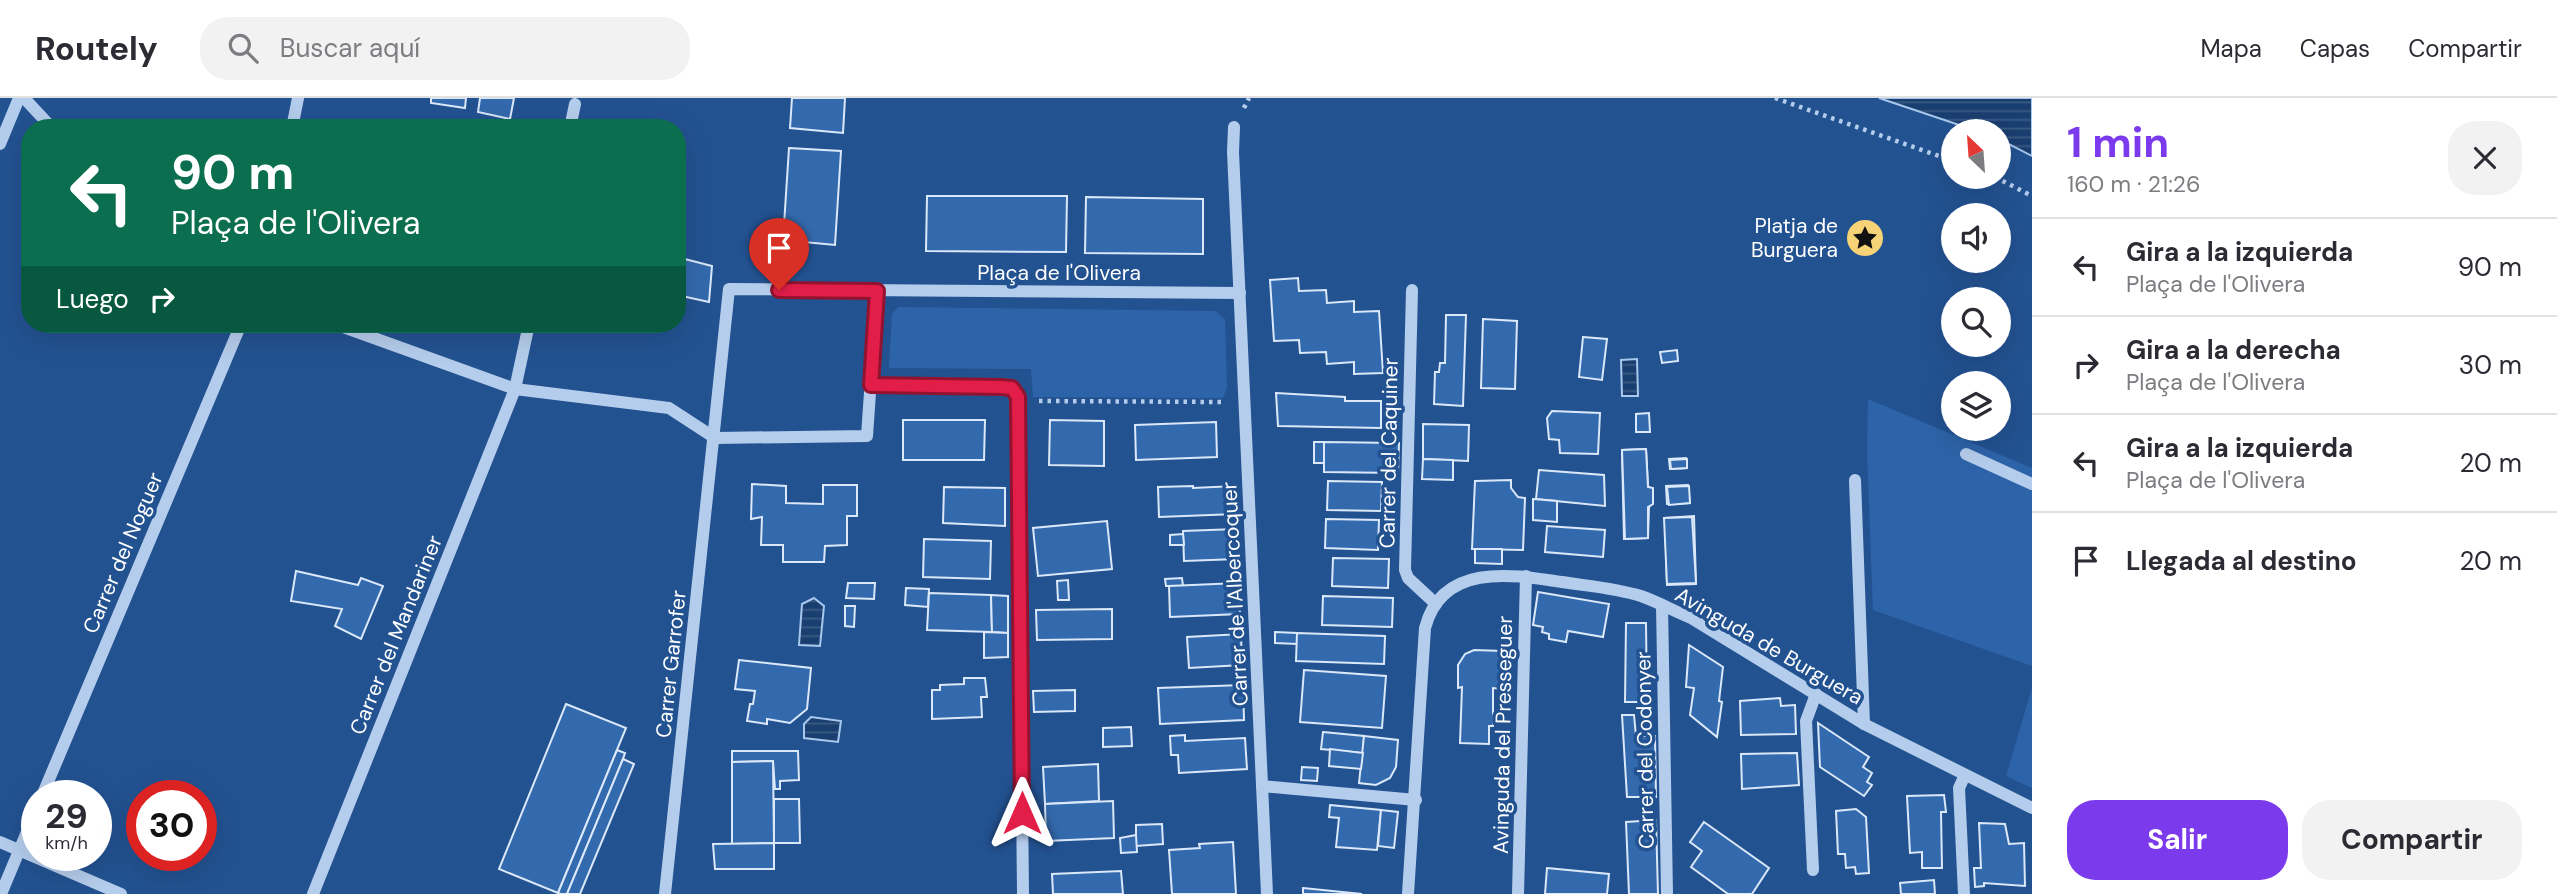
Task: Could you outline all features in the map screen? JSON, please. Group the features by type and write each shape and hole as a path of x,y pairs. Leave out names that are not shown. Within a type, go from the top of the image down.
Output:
{"street":[{"path":"0,144 21,98 43,119"},
{"path":"294,119 298,98"},
{"path":"572,119 575,104"},
{"name":"Carrer de l'Albercoquer","path":"1234,127 1267,894"},
{"name":"Plaça de l'Olivera","path":"715,438 729,289 1240,293"},
{"name":"Carrer del Caquiner","path":"1412,290 1405,570 1408,578 1436,604"},
{"path":"360,333 515,389 669,408 715,438 867,436 877,291"},
{"name":"Carrer del Noguer","path":"49,780 237,333"},
{"name":"Carrer del Mandariner","path":"313,894 515,389 527,333"},
{"path":"871,385 1012,388 1018,397 1023,894"},
{"name":"Carrer Garrofer","path":"665,894 715,438"},
{"path":"1966,454 2032,484"},
{"path":"1855,480 1864,724"},
{"name":"Avinguda de Burguera","path":"1436,604 1452,588 1472,579 1503,575 1605,588 1641,596 1690,618 1864,724 2032,808"},
{"name":"Avinguda del Presseguer","path":"1518,894 1526,576"},
{"path":"1408,894 1425,628 1436,604"},
{"name":"Carrer del Codonyer","path":"1662,605 1667,894"},
{"path":"1813,870 1806,722 1816,694"},
{"path":"1964,894 1959,788 1965,775"},
{"path":"1262,786 1416,800"},
{"path":"0,842 121,894"},
{"path":"1,894 21,845"}],"path":[{"path":"1775,98 1941,157"},
{"path":"2011,185 2032,196"},
{"path":"1018,401 1245,402"}],"shaded area":[{"path":"1879,98 2032,98 2032,156 2011,145 2011,119 1941,119"},
{"path":"898,307 1215,311 1225,319 1227,388 1223,398 1033,397 1031,369 889,368 892,314"},
{"path":"1637,359 1638,396 1622,396 1621,360"},
{"path":"1868,399 1941,430 1941,441 1968,441 2032,468 2032,666 1873,610 1867,451"},
{"path":"814,598 824,606 820,646 799,645 802,604"},
{"path":"2032,688 2032,788 2006,776"},
{"path":"811,717 841,721 838,742 804,738 804,724"}],"building":[{"path":"431,98 466,98 465,108 431,103"},
{"path":"480,98 514,98 510,119 478,112"},
{"path":"792,98 845,98 843,133 790,128"},
{"path":"789,148 841,151 835,245 783,240"},
{"path":"927,196 1067,196 1066,252 926,251"},
{"path":"1086,197 1203,199 1203,254 1085,253"},
{"path":"686,259 712,266 709,302 686,297"},
{"path":"1298,278 1299,291 1326,290 1327,303 1354,301 1354,312 1379,311 1383,373 1354,374 1354,362 1327,364 1326,352 1300,353 1299,340 1274,341 1270,280"},
{"path":"1446,315 1466,315 1463,406 1434,404 1435,372 1439,372 1440,363 1445,363"},
{"path":"1483,319 1517,321 1515,389 1481,388"},
{"path":"1583,337 1607,339 1602,380 1579,377"},
{"path":"1677,350 1678,361 1662,363 1660,352"},
{"path":"1276,393 1345,397 1345,401 1381,401 1381,428 1278,426"},
{"path":"1552,411 1600,413 1598,454 1560,453 1559,440 1549,439 1547,418"},
{"path":"1649,413 1650,432 1636,432 1636,414"},
{"path":"903,420 985,420 984,460 903,460"},
{"path":"1050,420 1104,421 1104,466 1049,465"},
{"path":"1216,422 1217,457 1136,460 1135,425"},
{"path":"1423,424 1469,425 1468,461 1423,459"},
{"path":"1314,442 1324,442 1324,463 1314,463"},
{"path":"1324,442 1399,443 1398,473 1324,472"},
{"path":"1646,449 1648,486 1653,491 1653,503 1649,507 1648,538 1624,539 1622,450"},
{"path":"1646,449 1648,487 1653,488 1653,504 1648,507 1648,538 1625,539 1622,450"},
{"path":"1686,458 1687,468 1670,469 1669,459"},
{"path":"1423,459 1453,460 1453,480 1422,479"},
{"path":"1687,459 1687,468 1671,469 1670,460"},
{"path":"1539,470 1604,475 1605,506 1536,499"},
{"path":"1511,480 1511,488 1518,497 1525,498 1523,550 1472,549 1475,481"},
{"path":"1328,481 1382,482 1381,511 1327,510"},
{"path":"752,484 786,486 786,503 823,504 823,485 857,485 857,516 847,516 847,545 825,546 824,562 783,562 783,545 761,545 762,517 751,519"},
{"path":"1688,485 1690,503 1667,504 1666,486"},
{"path":"1235,486 1236,514 1159,517 1158,487"},
{"path":"1689,486 1690,503 1669,505 1667,487"},
{"path":"944,487 1005,488 1005,526 943,523"},
{"path":"1533,499 1557,501 1557,522 1533,520"},
{"path":"1694,516 1696,584 1667,585 1665,518"},
{"path":"1692,517 1696,583 1667,584 1664,518"},
{"path":"1326,519 1379,520 1378,550 1325,548"},
{"path":"1107,521 1112,569 1038,576 1033,528"},
{"path":"1547,526 1605,530 1603,557 1545,552"},
{"path":"1236,529 1237,559 1184,561 1183,531"},
{"path":"1183,534 1184,545 1170,545 1170,535"},
{"path":"924,539 991,541 990,579 923,577"},
{"path":"1475,549 1502,549 1502,564 1475,563"},
{"path":"1333,558 1389,559 1388,588 1332,586"},
{"path":"296,571 358,585 361,578 383,586 361,639 335,626 342,609 291,601"},
{"path":"1182,578 1183,586 1166,586 1165,579"},
{"path":"1068,580 1069,600 1058,600 1057,581"},
{"path":"848,583 875,583 874,599 846,598"},
{"path":"1238,583 1240,614 1170,617 1169,586"},
{"path":"906,588 929,589 928,607 905,605"},
{"path":"1538,592 1609,604 1603,637 1568,631 1566,642 1549,639 1549,634 1542,632 1543,627 1533,625"},
{"path":"929,593 991,595 992,632 927,630"},
{"path":"991,595 1008,596 1008,633 992,632"},
{"path":"1323,596 1393,598 1392,627 1322,625"},
{"path":"845,606 855,606 854,627 845,626"},
{"path":"1112,609 1112,639 1037,640 1036,610"},
{"path":"1626,623 1646,623 1647,702 1625,702"},
{"path":"984,632 1008,633 1008,657 984,658"},
{"path":"1275,632 1297,633 1297,644 1275,643"},
{"path":"1297,633 1385,636 1384,664 1296,661"},
{"path":"1241,634 1242,665 1189,668 1187,637"},
{"path":"1689,645 1723,667 1717,737 1690,715 1694,688 1686,687"},
{"path":"1474,650 1503,651 1503,689 1493,688 1493,726 1489,726 1489,744 1460,743 1462,687 1458,688 1458,665 1465,654"},
{"path":"739,660 811,668 807,709 790,723 767,719 767,724 747,721 755,691 735,689"},
{"path":"1304,670 1386,676 1382,728 1300,722"},
{"path":"964,678 985,678 987,697 981,697 982,717 932,719 932,690 940,690 940,685 964,684"},
{"path":"1243,685 1244,720 1160,724 1158,688"},
{"path":"1075,690 1075,711 1034,712 1033,691"},
{"path":"1780,698 1781,706 1795,705 1796,734 1741,735 1740,701"},
{"path":"566,704 626,728 558,893 499,869"},
{"path":"1622,715 1634,715 1636,736 1655,736 1656,797 1627,797"},
{"path":"1818,723 1869,757 1863,767 1872,773 1867,782 1872,785 1864,796 1820,767"},
{"path":"1131,727 1132,746 1103,747 1103,728"},
{"path":"1323,732 1364,736 1363,753 1321,749"},
{"path":"1185,735 1185,741 1245,738 1247,769 1179,773 1178,755 1171,755 1170,736"},
{"path":"1364,736 1398,740 1396,767 1390,778 1376,785 1359,783"},
{"path":"1330,749 1363,753 1361,769 1329,766"},
{"path":"617,750 625,753 623,759 567,894 558,893"},
{"path":"732,751 798,751 799,780 780,781 780,789 775,789 773,761 732,762"},
{"path":"1797,753 1799,785 1742,789 1741,754"},
{"path":"623,759 634,764 580,894 567,894"},
{"path":"773,761 774,843 732,844 732,762"},
{"path":"1098,764 1099,801 1045,804 1043,767"},
{"path":"1302,767 1318,768 1317,781 1301,780"},
{"path":"1944,795 1946,812 1941,812 1942,868 1922,868 1922,852 1910,853 1907,796"},
{"path":"774,799 799,799 800,843 774,843"},
{"path":"1113,801 1114,838 1046,841 1045,804"},
{"path":"1330,805 1381,810 1377,850 1336,847 1339,818 1329,817"},
{"path":"1856,809 1866,817 1869,873 1856,874 1855,867 1846,868 1845,854 1838,854 1836,811"},
{"path":"1381,810 1398,812 1394,848 1378,846"},
{"path":"1656,820 1658,894 1629,894 1626,822"},
{"path":"1704,822 1769,868 1752,894 1728,894 1691,867 1702,851 1690,842"},
{"path":"1979,823 2005,824 2009,844 2024,843 2025,886 1984,883 1984,886 1975,887 1974,868 1981,868"},
{"path":"1162,824 1163,844 1136,846 1136,825"},
{"path":"1136,835 1137,852 1121,853 1120,838"},
{"path":"1233,842 1236,894 1172,894 1169,850 1200,848 1199,844"},
{"path":"774,843 774,869 715,869 713,844"},
{"path":"1547,868 1609,874 1607,894 1545,894"},
{"path":"1121,871 1123,894 1053,894 1052,874"},
{"path":"1934,880 1935,894 1901,894 1900,883"},
{"path":"1303,888 1362,894 1303,894"}],"place":[{"name":"Platja de Burguera","path":"1865,238"}],"route":[{"path":"779,290 877,291 871,385 1001,387 1012,388 1018,397 1022,813"}]}
